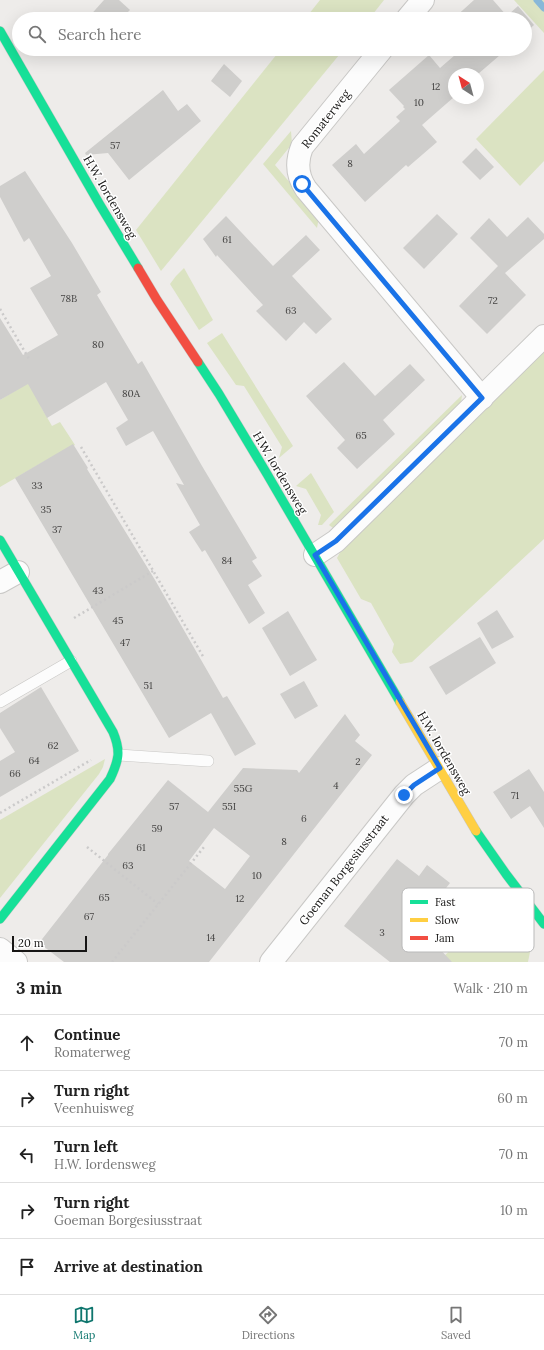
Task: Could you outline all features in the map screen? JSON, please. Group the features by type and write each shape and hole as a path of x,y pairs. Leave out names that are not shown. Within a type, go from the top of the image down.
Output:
{"main road":[{"name":"H.W. Iordensweg","path":"0,31 12,52"},
{"name":"H.W. Iordensweg","path":"14,56 156,300 220,394 470,821 494,859 515,888"},
{"path":"0,540 9,577 53,630 113,732 118,750 116,767 110,779 0,920"},
{"name":"H.W. Iordensweg","path":"534,912 544,924"}],"street":[{"path":"413,12 423,0"},
{"name":"Romaterweg","path":"376,56 302,147 298,160 298,173 302,184 306,189 482,398"},
{"path":"315,555 336,541 544,336"},
{"name":"Goeman Borgesiusstraat","path":"271,962 404,795 414,785 440,768"},
{"path":"0,949 16,962"}],"lane":[{"path":"0,702 71,661"},
{"path":"118,750 208,760"}],"path":[{"path":"0,309 29,359"},
{"path":"81,447 204,658"},
{"path":"53,630 153,571"},
{"path":"0,813 118,750"},
{"path":"68,832 158,904"},
{"path":"112,962 204,847"}],"green space":[{"path":"320,0 384,0 375,12 311,12"},
{"path":"514,0 544,0 544,33 532,20 532,12 525,12"},
{"path":"275,56 338,56 161,271 136,230"},
{"path":"544,70 544,161 520,186 476,139"},
{"path":"291,131 292,144 275,165 319,217 317,228 263,164"},
{"path":"184,268 213,320 199,330 170,284"},
{"path":"222,333 293,446 279,458 282,447 244,386 236,385 207,343"},
{"path":"544,347 544,539 412,662 400,664 392,652 394,644 371,603 361,599 337,558 344,545"},
{"path":"36,378 41,407 52,426 60,422 75,445 0,487 0,400"},
{"path":"462,395 461,403 338,527 333,528 329,525"},
{"path":"311,473 334,512 322,525 318,525 321,515 306,489 296,486"},
{"path":"105,759 99,774 0,898 0,820"},
{"path":"448,952 530,952 528,962 438,962"}],"building":[{"path":"104,0 119,0 130,10 128,12 93,12"},
{"path":"474,0 493,0 504,12 461,12"},
{"path":"518,6 523,12 511,12"},
{"path":"428,56 430,56 440,68 454,56 499,56 484,69 448,68 448,102 422,125 437,142 408,167 406,165 365,202 332,165 356,144 364,154 400,121 396,117 405,109 403,107 404,106 389,90"},
{"path":"224,64 242,81 230,97 211,81"},
{"path":"163,90 178,111 187,104 201,121 129,180 108,153 86,155 85,153"},
{"path":"476,148 494,167 480,180 462,162"},
{"path":"25,171 72,243 101,292 97,295 138,364 142,361 257,558 252,561 262,576 248,585 265,613 249,624 205,550 202,552 189,532 200,525 176,483 184,485 153,431 126,446 116,428 128,420 106,382 47,418 28,384 0,400 0,318 23,355 58,335 30,288 51,276 29,238 24,242 0,197 0,186"},
{"path":"437,214 458,234 424,269 403,248"},
{"path":"226,216 273,266 306,235 320,250 292,276 332,319 316,334 304,322 286,341 256,311 263,305 217,255 216,257 203,239"},
{"path":"528,217 544,234 544,239 505,273 526,295 487,334 459,306 498,266 470,238 489,218 507,237"},
{"path":"344,362 375,396 410,364 425,380 383,420 395,434 357,469 337,448 345,440 306,396"},
{"path":"73,444 155,580 223,698 227,696 256,744 235,756 211,713 169,738 15,478"},
{"path":"497,610 514,637 492,649 477,623"},
{"path":"288,611 317,660 290,676 262,628"},
{"path":"480,637 496,663 446,695 429,667"},
{"path":"304,681 318,706 295,719 280,694"},
{"path":"41,687 79,751 0,797 0,761 15,752 0,728 0,713"},
{"path":"345,714 360,735 355,741 372,755 209,962 64,962 39,943 168,780 208,812 243,768 297,770 299,773","holes":["214,828 250,856 225,889 189,861"]},
{"path":"529,769 544,792 544,828 530,806 511,819 493,792"},
{"path":"397,859 419,876 427,865 450,883 446,888 402,888 402,952 443,952 452,962 390,962 344,926"}],"waterway":[{"path":"537,0 544,8"}],"traffic: fast":[{"path":"0,31 12,52"},
{"path":"14,56 138,268"},
{"path":"198,362 267,474 400,702"},
{"path":"0,540 113,732 118,750 117,761 110,779 0,919"},
{"path":"476,831 517,888"},
{"path":"534,911 544,924"}],"traffic: slow":[{"path":"400,702 476,831"}],"traffic: jam":[{"path":"138,268 157,300 198,362"}],"route":[{"path":"302,184 482,398 336,541 315,555 440,768 414,785 404,795"}]}
